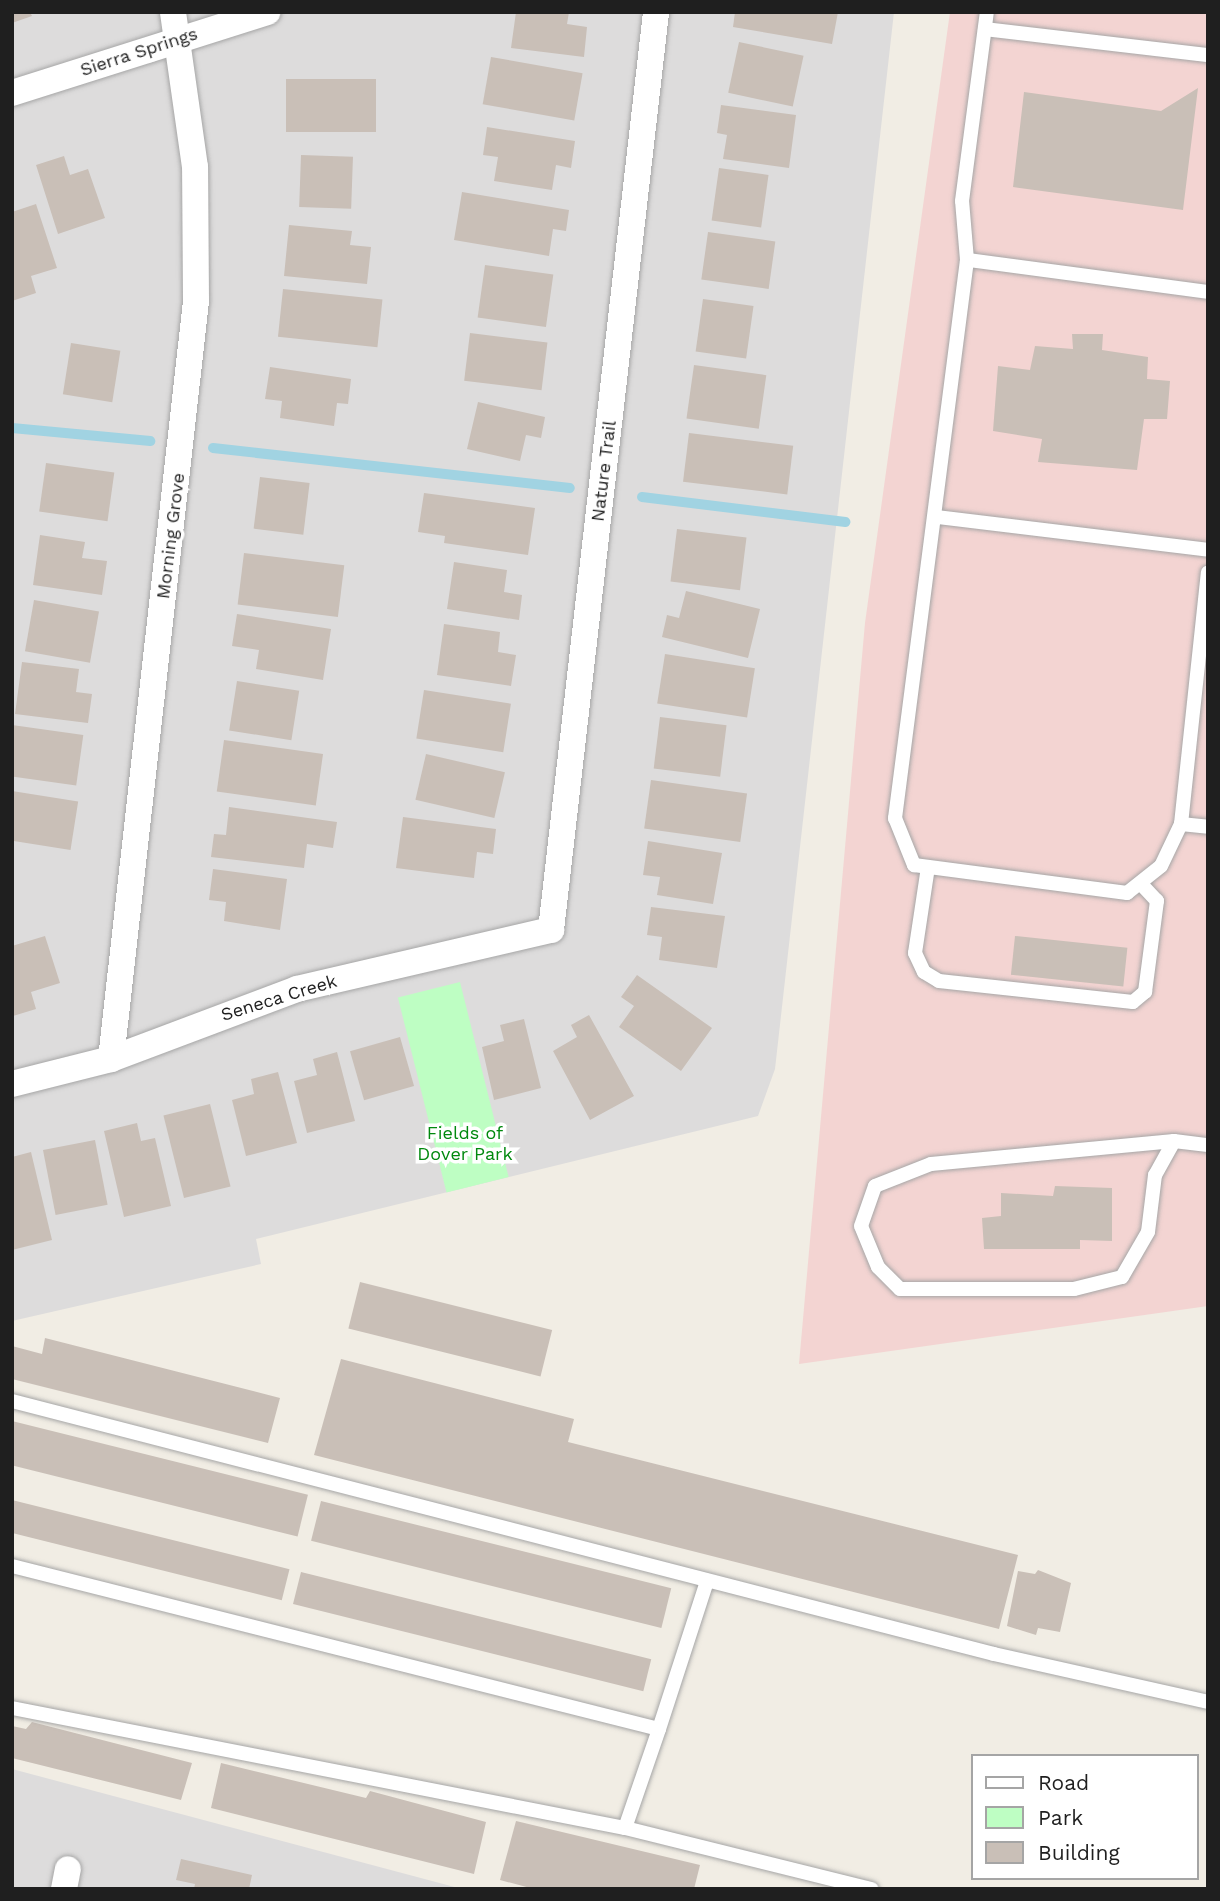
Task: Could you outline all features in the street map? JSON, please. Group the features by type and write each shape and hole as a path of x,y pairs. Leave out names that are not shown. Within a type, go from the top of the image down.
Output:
{"street":[{"name":"Morning Grove","path":"111,1059 196,301 195,167 180,38 173,12"},
{"name":"Sierra Springs","path":"12,93 267,12"},
{"name":"Nature Trail","path":"551,930 656,12"},
{"name":"Seneca Creek","path":"12,1084 111,1059 297,989 551,930"}],"lane":[{"path":"987,12 962,201 967,260 937,517 895,818 914,865 1127,893 1142,884 1161,866 1181,824 1208,572"},
{"path":"985,29 1208,55"},
{"path":"967,260 1208,292"},
{"path":"937,517 1208,550"},
{"path":"1181,824 1208,827"},
{"path":"928,867 915,953 924,972 939,981 1133,1002 1145,992 1157,901 1142,884"},
{"path":"1174,1141 1155,1175 1148,1232 1122,1277 1074,1289 900,1289 878,1267 862,1226 875,1186 931,1164 1174,1141 1208,1145"},
{"path":"12,1401 707,1581 1208,1702"},
{"path":"12,1566 659,1729"},
{"path":"625,1828 707,1581"},
{"path":"12,1708 625,1828 872,1889"}],"shaded area":[{"path":"12,12 894,12 775,1069 758,1116 256,1239 261,1264 12,1321"},
{"path":"950,12 1208,12 1208,1306 799,1364 865,623"},
{"path":"12,1769 462,1889 12,1889"}],"green space":[{"name":"Fields of Dover Park","path":"460,982 509,1177 447,1193 398,997"}],"building":[{"path":"12,12 30,12 32,16 12,23"},
{"path":"516,12 569,12 567,24 587,27 584,57 511,48"},
{"path":"735,12 838,12 832,44 733,27"},
{"path":"739,42 804,56 793,107 728,93"},
{"path":"491,57 583,73 574,120 483,104"},
{"path":"286,79 376,79 376,132 286,132"},
{"path":"1198,88 1183,210 1013,187 1024,92 1161,111"},
{"path":"721,105 796,115 789,168 723,159 727,135 717,133"},
{"path":"487,127 575,141 571,168 556,165 552,190 494,181 498,157 483,155"},
{"path":"301,155 353,157 351,209 299,207"},
{"path":"64,156 70,175 88,169 105,218 58,234 36,165"},
{"path":"719,168 769,175 761,227 712,220"},
{"path":"462,192 569,210 566,231 553,229 549,256 454,240"},
{"path":"36,204 57,268 31,276 36,293 12,301 12,212"},
{"path":"289,225 352,231 350,245 371,247 367,284 284,276"},
{"path":"708,232 775,241 769,289 701,280"},
{"path":"485,265 553,275 546,327 478,317"},
{"path":"283,289 382,299 377,347 278,337"},
{"path":"703,299 754,306 746,359 696,351"},
{"path":"470,333 547,343 542,390 464,381"},
{"path":"1072,334 1103,334 1102,350 1148,357 1147,379 1170,381 1167,419 1144,419 1137,470 1038,462 1042,439 993,431 998,366 1030,370 1035,346 1073,349"},
{"path":"71,343 120,351 112,402 63,394"},
{"path":"694,365 766,375 759,429 686,418"},
{"path":"270,367 351,379 348,404 337,403 334,426 280,418 282,401 265,399"},
{"path":"478,402 545,417 541,438 526,435 520,461 467,449"},
{"path":"689,433 793,446 787,494 683,482"},
{"path":"46,463 114,473 108,521 39,512"},
{"path":"260,477 310,483 303,535 254,529"},
{"path":"424,493 535,508 528,555 444,543 445,536 418,532"},
{"path":"677,529 746,538 740,590 671,582"},
{"path":"40,535 85,542 82,558 107,561 102,595 33,585"},
{"path":"244,553 344,565 338,617 238,605"},
{"path":"454,562 507,570 504,592 522,595 519,620 447,609"},
{"path":"686,591 760,609 748,658 662,637 667,615 679,618"},
{"path":"34,600 99,611 90,663 25,651"},
{"path":"237,614 331,629 323,680 256,669 259,650 232,646"},
{"path":"444,624 500,632 498,652 516,655 511,686 437,675"},
{"path":"665,654 755,668 747,718 657,703"},
{"path":"22,662 79,669 76,692 92,694 88,723 15,714"},
{"path":"237,681 299,691 291,740 229,730"},
{"path":"424,690 511,704 503,752 416,738"},
{"path":"660,717 727,725 720,777 654,769"},
{"path":"12,725 83,735 76,786 12,777"},
{"path":"224,740 323,754 316,805 217,791"},
{"path":"426,754 505,772 494,818 415,800"},
{"path":"651,780 747,793 740,842 644,829"},
{"path":"12,791 78,801 71,850 12,841"},
{"path":"229,807 337,822 333,848 307,844 304,868 211,857 214,834 226,835"},
{"path":"403,817 496,829 493,854 477,852 474,878 396,868"},
{"path":"648,841 722,853 713,904 657,895 660,877 643,875"},
{"path":"213,869 287,879 280,930 224,921 226,902 209,900"},
{"path":"651,907 725,916 717,968 659,960 662,937 647,935"},
{"path":"45,936 60,983 31,992 36,1009 13,1016 12,946"},
{"path":"1015,936 1127,948 1123,987 1011,975"},
{"path":"637,975 712,1028 681,1071 619,1027 634,1006 621,997"},
{"path":"589,1015 634,1096 590,1120 553,1051 577,1037 571,1025"},
{"path":"524,1019 541,1088 494,1100 482,1047 504,1041 500,1025"},
{"path":"400,1037 414,1086 364,1100 350,1051"},
{"path":"337,1052 355,1121 307,1133 294,1081 317,1075 313,1059"},
{"path":"278,1072 297,1143 246,1156 232,1100 254,1094 251,1079"},
{"path":"210,1104 231,1186 184,1198 163,1116"},
{"path":"137,1123 141,1141 155,1138 171,1206 124,1217 104,1131"},
{"path":"95,1140 108,1205 56,1215 43,1150"},
{"path":"31,1152 52,1240 12,1250 12,1157"},
{"path":"1055,1186 1112,1188 1112,1241 1080,1240 1080,1249 984,1249 982,1218 1001,1216 1001,1193 1053,1196"},
{"path":"360,1282 552,1330 541,1376 348,1329"},
{"path":"45,1338 280,1398 268,1443 12,1379 12,1346 42,1354"},
{"path":"341,1359 574,1419 568,1442 1018,1555 999,1629 314,1455"},
{"path":"12,1421 308,1495 298,1537 12,1465"},
{"path":"12,1500 290,1569 282,1600 12,1533"},
{"path":"321,1501 671,1588 661,1628 311,1541"},
{"path":"1038,1570 1071,1583 1060,1632 1038,1628 1036,1635 1007,1626 1018,1571 1035,1574"},
{"path":"301,1572 651,1659 643,1691 293,1604"},
{"path":"32,1722 192,1763 181,1800 12,1758 12,1726 26,1729"},
{"path":"221,1763 366,1798 370,1791 486,1822 474,1874 211,1808"},
{"path":"516,1821 700,1865 694,1889 534,1889 500,1880"},
{"path":"181,1859 252,1875 249,1889 194,1889 195,1884 176,1880"}],"waterway":[{"path":"12,428 150,441"},
{"path":"213,448 570,488"},
{"path":"642,497 845,522"}]}
